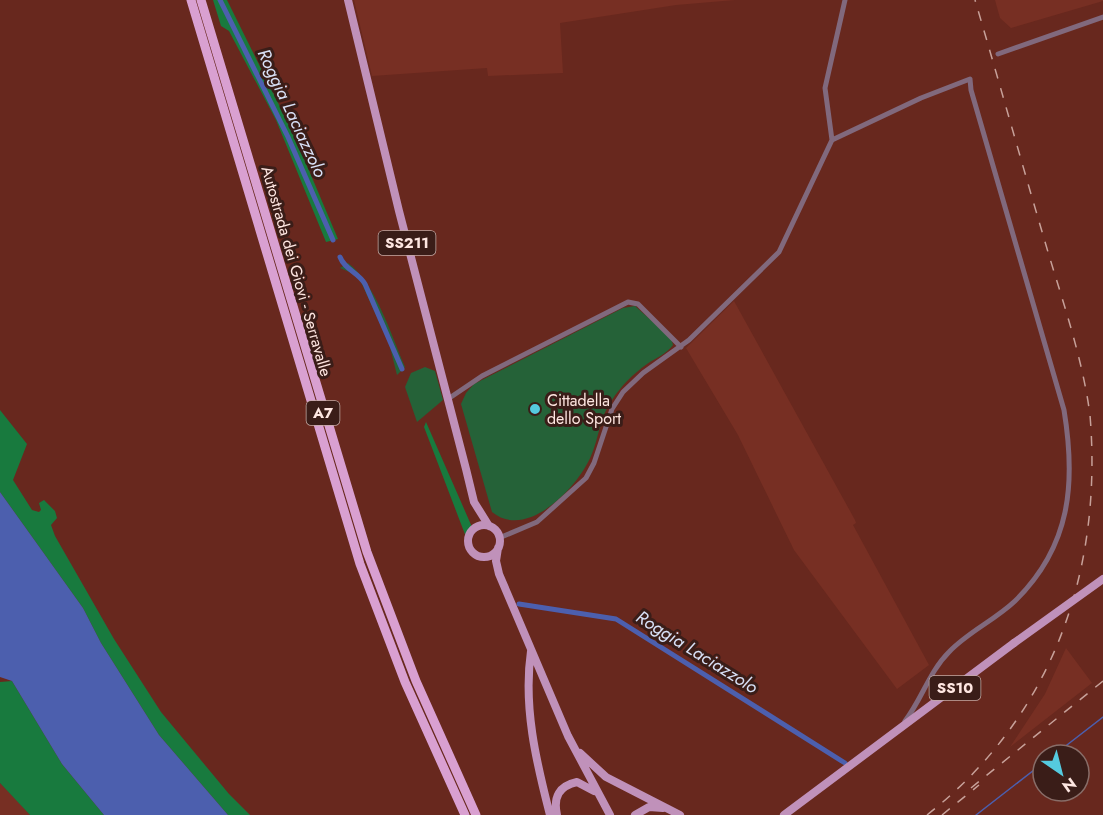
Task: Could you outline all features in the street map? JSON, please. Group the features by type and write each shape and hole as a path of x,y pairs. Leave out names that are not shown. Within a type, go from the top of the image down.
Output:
{"highway":[{"name":"Autostrada dei Giovi - Serravalle","path":"191,0 360,564 405,682 465,815"},
{"name":"Autostrada dei Giovi - Serravalle","path":"201,0 367,552 416,681 476,815"}],"main road":[{"name":"SS211","path":"348,0 474,502 473,529 468,538 469,545 499,574"},
{"name":"SS211","path":"474,502 489,526 497,532 499,538 496,561 499,574 568,736 610,815"},
{"path":"473,529 482,525 489,526"},
{"path":"480,556 489,556 498,548"},
{"name":"SS10","path":"786,815 1014,643 1103,579"},
{"path":"531,650 528,670 531,731 550,815"},
{"path":"568,736 597,771 680,815"},
{"path":"556,815 555,805 558,792 568,784 582,782 598,795"},
{"path":"635,815 649,807 669,810"}],"street":[{"path":"499,538 537,522 586,478 594,463 617,400 643,373 681,347 779,252 832,140 825,88 845,0"},
{"path":"998,54 1103,17"},
{"path":"832,140 937,91 970,80 1064,410 1068,435 1070,490 1064,523 1045,563 1014,602 965,637 936,666 913,710 896,732"},
{"path":"448,399 474,380 628,302 638,304 681,347"}],"shaded area":[{"path":"354,0 735,0 676,5 560,23 563,73 488,76 487,68 372,76"},
{"path":"995,0 1103,1 1011,28 1000,18"},
{"path":"734,301 855,520 856,523 853,525 929,665 897,689 794,550 738,435 686,348"},
{"path":"1066,648 1092,683 1010,747 1045,694"},
{"path":"0,783 23,807 30,815 0,815"}],"green space":[{"path":"213,0 227,0 294,135 338,239 326,242 276,120 229,31 221,26"},
{"path":"348,263 367,284 388,326 405,367 397,375 389,343 361,282 354,274 340,268"},
{"name":"Cittadella dello Sport","path":"635,306 671,338 673,345 623,385 608,406 591,456 575,482 563,495 535,515 520,520 506,519 492,512 461,404 466,393 474,384 623,308"},
{"path":"425,367 435,371 443,400 417,422 405,387 411,373"},
{"path":"0,410 27,444 13,480 32,510 39,512 41,510 39,503 44,500 55,511 57,518 51,525 55,536 114,639 161,712 229,794 250,815 228,815 159,735 101,643 83,608 0,492"},
{"path":"426,422 472,527 466,537 424,427"},
{"path":"12,681 62,764 104,815 30,815 0,783 0,682"}],"water":[{"path":"0,492 83,608 101,643 159,735 228,815 104,815 62,764 12,681 0,677"}],"waterway":[{"name":"Roggia Laciazzolo","path":"220,0 288,137 333,240"},
{"name":"Roggia Laciazzolo","path":"340,257 365,284 402,369"},
{"name":"Roggia Laciazzolo","path":"519,604 616,619 845,763"},
{"path":"1069,743 1103,717"},
{"path":"976,815 1031,772"}],"railway":[{"path":"927,815 970,776 1007,733 1037,687 1060,637 1077,585 1088,530 1092,473 1090,415 1076,347 975,0"},
{"path":"971,788 1103,681"},
{"path":"942,815 979,785"}],"place":[{"name":"Cittadella dello Sport","path":"535,409"}]}
